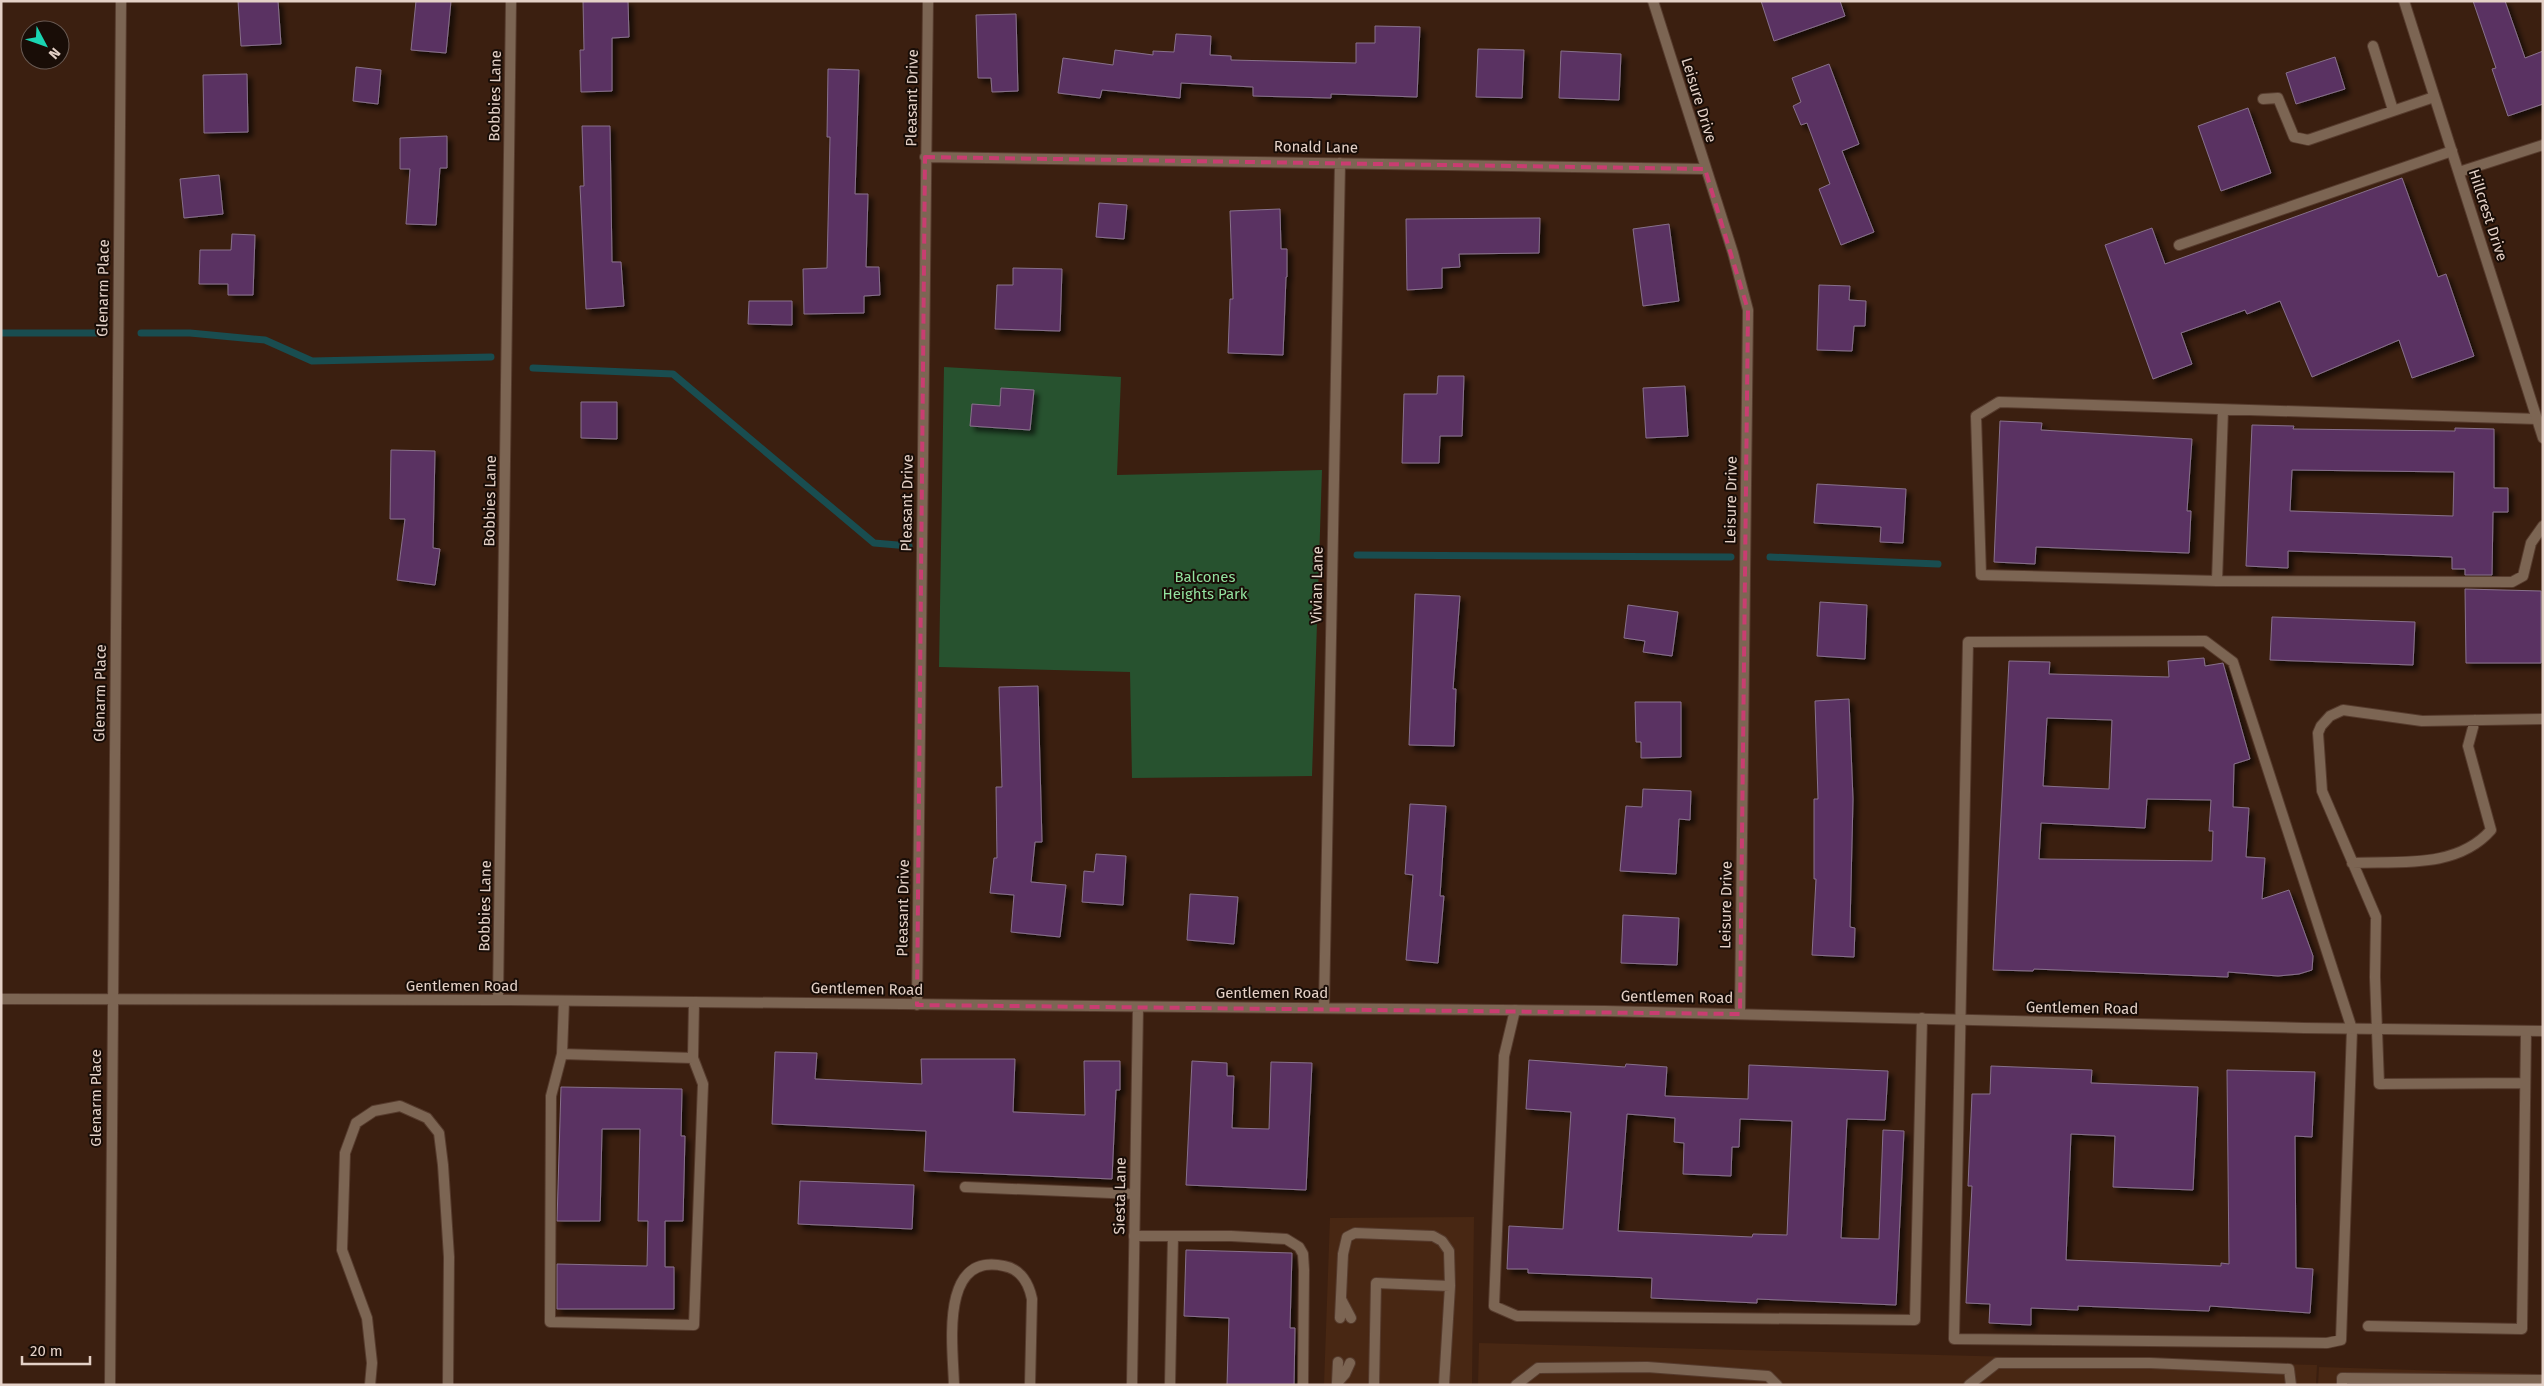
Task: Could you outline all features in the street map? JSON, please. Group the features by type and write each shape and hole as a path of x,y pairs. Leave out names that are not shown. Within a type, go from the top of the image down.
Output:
{"street":[{"name":"Glenarm Place","path":"110,1385 121,1"},
{"name":"Bobbies Lane","path":"498,1000 512,1"},
{"name":"Pleasant Drive","path":"917,1005 928,1"},
{"name":"Leisure Drive","path":"1653,1 1733,253 1748,310 1740,1014"},
{"name":"Hillcrest Drive","path":"2404,1 2543,438"},
{"path":"2373,46 2393,110"},
{"path":"2263,99 2278,98 2294,137 2308,140 2337,132 2393,110 2434,97"},
{"path":"2459,172 2543,145"},
{"path":"2179,245 2452,151"},
{"name":"Ronald Lane","path":"925,157 1705,169"},
{"name":"Vivian Lane","path":"1324,1008 1340,163"},
{"path":"2537,419 1999,402 1976,416 1981,575 2217,581 2512,582 2523,576 2531,543 2543,526"},
{"path":"2217,581 2223,410"},
{"path":"1968,642 2205,642 2233,662 2352,1029 2341,1340 2327,1343 1954,1339 1968,642"},
{"path":"2525,1083 2379,1084 2375,977 2376,917 2322,791 2318,733 2321,726 2330,716 2343,710 2422,721 2543,719"},
{"path":"2352,863 2438,860 2475,845 2486,835 2490,830 2490,821 2468,746 2475,720"},
{"name":"Gentlemen Road","path":"1,999 498,1000 1138,1008 1515,1010 2352,1029 2543,1031"},
{"path":"564,1001 562,1054 552,1096 550,1322 694,1325 703,1084 693,1058 694,1002"},
{"name":"Siesta Lane","path":"1132,1385 1138,1008"},
{"path":"1515,1010 1504,1056 1494,1306 1517,1316 1915,1320 1922,1018"},
{"path":"2368,1326 2522,1329 2526,1031"},
{"path":"562,1054 693,1058"},
{"path":"370,1385 372,1363 367,1318 342,1250 345,1154 356,1123 374,1111 400,1106 427,1118 439,1134 444,1164 449,1257 448,1385"},
{"path":"965,1187 1135,1194"},
{"path":"1345,1318 1341,1298 1344,1244 1347,1237 1355,1233 1433,1236 1442,1241 1449,1251 1450,1286 1444,1385"},
{"path":"1134,1236 1286,1240 1300,1247 1303,1254 1304,1270 1302,1385"},
{"path":"1170,1385 1173,1236"},
{"path":"954,1385 953,1316 957,1294 962,1279 969,1270 987,1264 1006,1266 1022,1276 1029,1285 1032,1299 1030,1385"},
{"path":"1374,1385 1376,1283 1450,1286"},
{"path":"1337,1384 1338,1362"},
{"path":"1337,1384 1345,1374 1350,1362"},
{"path":"1969,1385 1997,1363 2150,1363 2289,1369 2291,1385"},
{"path":"1516,1385 1538,1368 1647,1367 1768,1376 1777,1385"},
{"path":"2342,1385 2342,1378 2543,1380"}],"highlighted area":[{"path":"925,157 1705,169 1748,310 1740,1014 917,1005"}],"shaded area":[{"path":"1474,1217 1472,1385 1324,1385 1330,1218"},
{"path":"1479,1343 2317,1365 2316,1385 1478,1385"},
{"path":"2319,1367 2543,1374 2543,1385 2318,1385"}],"green space":[{"name":"Balcones Heights Park","path":"944,367 1121,377 1117,475 1322,470 1312,776 1132,778 1130,672 939,667"}],"building":[{"path":"238,1 278,1 281,44 241,46"},
{"path":"416,1 451,1 446,53 411,50"},
{"path":"583,1 628,1 629,37 612,38 612,91 581,92 580,50 584,50"},
{"path":"1761,1 1840,1 1845,16 1774,41"},
{"path":"2473,1 2505,1 2525,58 2543,51 2543,104 2508,116 2492,69 2496,68"},
{"path":"1016,14 1018,91 992,92 991,78 978,78 976,15"},
{"path":"1375,26 1420,27 1417,97 1331,94 1331,98 1253,96 1253,87 1181,83 1180,98 1102,90 1100,98 1058,93 1063,58 1113,65 1115,50 1153,55 1153,51 1174,52 1176,34 1211,36 1210,55 1231,56 1231,60 1356,63 1356,43 1375,43"},
{"path":"1478,49 1524,50 1522,98 1476,97"},
{"path":"1561,51 1621,54 1619,100 1559,98"},
{"path":"2335,57 2345,89 2296,104 2286,73"},
{"path":"1829,64 1859,144 1842,151 1874,232 1841,245 1819,189 1830,184 1807,123 1801,125 1793,106 1801,102 1792,78"},
{"path":"356,67 381,70 378,104 353,101"},
{"path":"828,69 859,70 855,194 868,194 866,267 879,267 880,295 864,296 864,313 804,314 803,269 827,268 830,137 827,137"},
{"path":"247,74 248,132 204,133 203,75"},
{"path":"2248,108 2271,173 2221,191 2198,126"},
{"path":"582,126 610,126 612,262 621,262 624,306 586,309 580,186 584,186"},
{"path":"447,136 447,168 440,168 436,225 406,224 410,169 400,169 400,138"},
{"path":"219,175 223,214 184,218 180,179"},
{"path":"2402,178 2438,277 2446,274 2474,356 2412,378 2399,340 2312,377 2280,301 2247,314 2245,310 2181,333 2192,364 2153,379 2105,245 2152,228 2165,264"},
{"path":"1099,203 1127,205 1124,239 1096,237"},
{"path":"1280,209 1281,249 1287,249 1283,355 1228,353 1230,299 1233,299 1230,211"},
{"path":"1540,218 1539,253 1459,254 1460,267 1442,268 1442,288 1407,290 1406,219"},
{"path":"1669,224 1679,301 1643,306 1633,229"},
{"path":"232,234 255,235 253,295 228,295 228,284 199,284 200,250 231,250"},
{"path":"1013,268 1062,269 1060,331 995,329 997,285 1013,285"},
{"path":"1819,285 1850,286 1849,300 1866,301 1865,326 1854,326 1852,351 1817,350"},
{"path":"749,301 792,301 792,325 748,324"},
{"path":"1438,376 1464,376 1462,436 1440,436 1439,463 1402,463 1404,394 1437,394"},
{"path":"1685,386 1688,436 1646,438 1643,388"},
{"path":"1001,388 1034,390 1030,430 970,426 972,404 1000,406"},
{"path":"581,402 617,402 617,439 581,438"},
{"path":"2000,421 2042,423 2041,430 2192,439 2187,511 2191,511 2189,553 2036,547 2035,564 1994,562"},
{"path":"2252,425 2294,426 2293,429 2455,431 2455,428 2494,429 2494,488 2508,488 2508,512 2493,512 2492,575 2465,575 2465,569 2452,569 2452,557 2288,551 2288,568 2246,566","holes":["2292,470 2454,472 2453,516 2290,511"]},
{"path":"391,450 435,451 433,548 440,549 435,585 397,580 405,519 390,519"},
{"path":"1817,484 1906,489 1903,543 1880,542 1881,527 1814,523"},
{"path":"2465,589 2541,591 2541,663 2466,663"},
{"path":"1415,594 1460,596 1453,689 1456,689 1454,746 1409,745"},
{"path":"1820,602 1867,605 1865,659 1817,656"},
{"path":"1628,605 1678,612 1672,656 1643,652 1645,641 1624,638"},
{"path":"2272,617 2415,622 2413,665 2270,660"},
{"path":"2204,658 2205,666 2223,663 2250,759 2234,764 2233,807 2249,808 2246,857 2265,858 2262,899 2289,890 2313,956 2312,970 2299,974 2278,976 2228,972 2228,977 2034,969 2033,971 1993,970 2009,661 2050,662 2049,674 2169,677 2168,661","holes":["2047,718 2112,720 2109,789 2043,786","2147,799 2211,800 2209,831 2213,831 2212,861 2039,859 2041,823 2145,828"]},
{"path":"1038,686 1042,842 1035,842 1031,882 1066,885 1060,937 1011,932 1014,895 990,893 994,858 997,858 996,787 1002,787 999,687"},
{"path":"1849,699 1853,799 1850,927 1855,928 1854,957 1812,955 1816,879 1814,879 1814,799 1818,799 1815,701"},
{"path":"1635,702 1681,702 1681,757 1641,758 1641,742 1636,742"},
{"path":"1643,789 1691,791 1690,820 1679,819 1676,874 1620,871 1626,806 1642,807"},
{"path":"1410,804 1446,806 1440,896 1444,896 1438,963 1406,960 1413,875 1405,874"},
{"path":"1096,854 1126,856 1123,905 1082,902 1084,871 1094,872"},
{"path":"1190,894 1238,897 1234,944 1187,940"},
{"path":"1623,915 1679,918 1677,965 1621,963"},
{"path":"775,1052 817,1053 815,1079 922,1084 921,1059 1015,1059 1013,1112 1085,1115 1084,1061 1120,1061 1120,1090 1116,1090 1112,1179 924,1171 926,1131 772,1124"},
{"path":"1529,1060 1625,1067 1626,1064 1667,1067 1665,1096 1748,1099 1749,1065 1888,1071 1885,1120 1847,1119 1841,1238 1879,1239 1883,1130 1904,1131 1896,1305 1757,1299 1757,1303 1651,1298 1652,1278 1528,1273 1528,1269 1507,1269 1509,1226 1563,1229 1571,1112 1526,1109","holes":["1627,1114 1675,1118 1674,1142 1684,1143 1683,1174 1731,1176 1732,1147 1739,1147 1740,1119 1792,1121 1787,1235 1753,1234 1752,1237 1618,1231"]},
{"path":"1192,1061 1227,1063 1227,1076 1234,1076 1232,1128 1269,1129 1271,1062 1312,1063 1306,1190 1186,1185"},
{"path":"1991,1066 2092,1070 2091,1083 2198,1087 2193,1190 2113,1187 2115,1136 2071,1134 2066,1260 2221,1266 2221,1263 2229,1264 2227,1070 2315,1072 2312,1137 2295,1136 2296,1268 2313,1269 2310,1313 2210,1306 2209,1311 2078,1306 2078,1310 2031,1308 2031,1325 1989,1323 1990,1304 1966,1303 1972,1186 1968,1186 1972,1094 1990,1094"},
{"path":"561,1087 682,1089 681,1136 685,1136 683,1221 665,1221 665,1267 674,1267 674,1309 557,1309 557,1264 647,1266 648,1221 638,1221 640,1129 602,1129 600,1221 557,1221"},
{"path":"800,1181 914,1185 912,1229 798,1224"},
{"path":"1186,1250 1292,1253 1290,1328 1295,1328 1294,1385 1227,1385 1229,1318 1184,1316"}],"waterway":[{"path":"1,333 104,333"},
{"path":"141,333 190,333 265,340 312,361 491,357"},
{"path":"533,368 673,374 874,543 909,546"},
{"path":"1357,555 1731,557"},
{"path":"1770,557 1938,564"}]}
